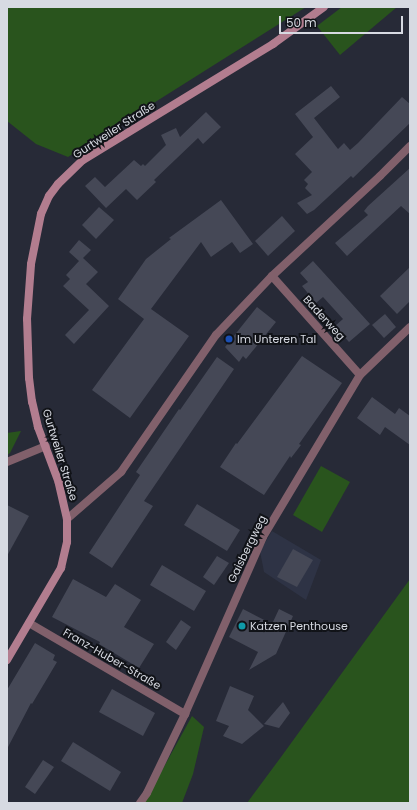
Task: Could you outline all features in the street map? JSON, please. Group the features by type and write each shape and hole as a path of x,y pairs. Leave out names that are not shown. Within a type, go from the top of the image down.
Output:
{"main road":[{"name":"Gurtweiler Straße","path":"7,660 61,568 67,542 67,519 59,483 32,402 29,378 28,319 31,264 41,214 49,196 58,184 83,160 273,44 324,7"}],"street":[{"path":"67,519 121,472 216,335 272,276 380,176 410,146"},
{"name":"Baderweg","path":"272,276 360,375"},
{"name":"Gaisbergweg","path":"140,803 185,714 263,537 360,375 410,327"},
{"path":"7,462 46,446"},
{"name":"Franz-Huber-Straße","path":"29,623 185,714"}],"shaded area":[{"path":"272,531 321,560 306,600 264,572 260,551"}],"green space":[{"path":"7,7 306,7 68,157 36,144 7,121"},
{"path":"342,7 397,7 340,55 317,26"},
{"path":"21,431 10,453 7,455 7,433"},
{"path":"321,466 350,482 322,532 293,515"},
{"path":"410,579 410,803 247,803 281,757"},
{"path":"192,716 204,727 193,774 182,803 144,803"}],"building":[{"path":"331,86 340,97 314,118 338,149 344,143 350,150 402,97 410,104 410,123 353,178 351,176 314,210 307,214 297,203 312,195 305,188 308,184 304,180 312,172 295,154 313,137 295,114"},
{"path":"206,112 221,127 203,144 198,138 154,180 156,182 137,200 126,189 106,208 85,186 95,177 105,187 134,160 141,166 143,164 145,166 166,145 161,135 176,128 180,137"},
{"path":"410,168 410,214 401,206 347,256 335,243 368,215 364,211 368,206"},
{"path":"221,200 253,244 240,253 232,242 211,257 201,242 151,309 189,336 130,418 92,390 144,319 118,299 146,259 171,239 169,238"},
{"path":"99,207 114,220 96,239 82,225"},
{"path":"282,216 295,231 268,256 255,241"},
{"path":"79,240 91,250 83,258 98,272 86,284 109,306 74,344 65,335 89,310 63,286 70,279 66,275 79,261 69,252"},
{"path":"313,261 370,324 349,342 335,326 343,319 323,297 316,303 302,286 308,282 300,273"},
{"path":"410,267 410,301 397,314 380,296"},
{"path":"257,307 276,322 246,359 243,356 239,362 225,347"},
{"path":"385,314 396,327 384,338 372,325"},
{"path":"302,356 342,383 299,444 301,445 291,458 290,456 264,495 220,467 236,443 237,444"},
{"path":"217,357 234,369 144,501 153,506 112,568 89,553 140,475 136,472"},
{"path":"372,397 395,414 399,408 410,416 410,445 385,427 380,435 357,418"},
{"path":"197,504 240,530 227,551 184,525"},
{"path":"7,505 29,516 7,556"},
{"path":"293,549 313,560 297,587 277,577"},
{"path":"217,556 229,563 214,585 203,577"},
{"path":"162,565 206,591 194,611 150,585"},
{"path":"73,579 106,597 115,584 141,600 124,627 154,644 139,668 99,644 100,642 52,617"},
{"path":"243,609 272,624 279,609 293,616 276,654 249,670 258,652 229,637"},
{"path":"181,620 191,627 176,650 166,642"},
{"path":"35,643 55,655 53,660 57,662 32,704 31,703 7,749 7,690"},
{"path":"230,686 254,696 248,710 264,726 242,744 223,736 229,726 216,721"},
{"path":"112,689 155,713 143,736 99,712"},
{"path":"283,702 290,713 279,728 264,724"},
{"path":"73,742 121,772 110,791 61,761"},
{"path":"43,760 54,767 35,794 25,787"}],"place":[{"name":"Im Unteren Tal","path":"229,339"},
{"name":"Katzen Penthouse","path":"242,626"}]}
